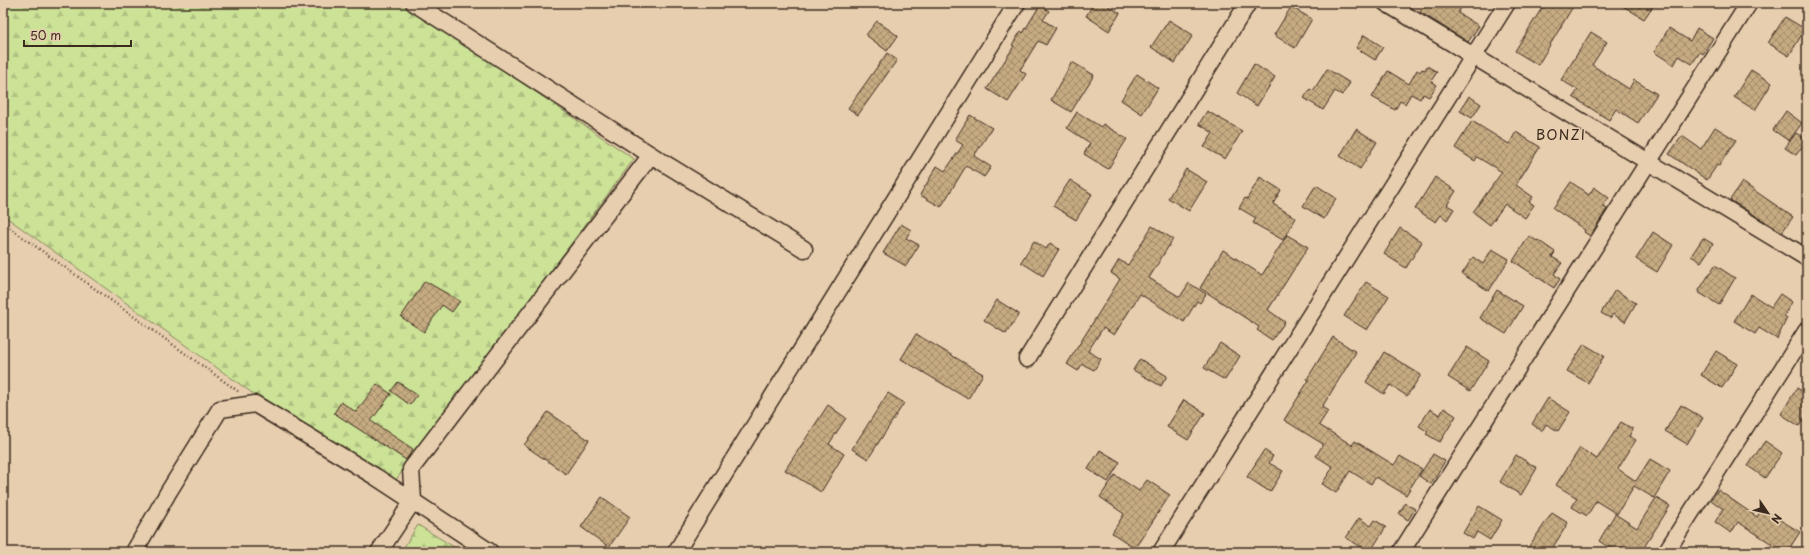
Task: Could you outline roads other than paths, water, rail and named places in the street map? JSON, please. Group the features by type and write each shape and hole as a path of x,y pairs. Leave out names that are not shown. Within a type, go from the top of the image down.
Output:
{"street":[{"path":"414,3 651,155 804,249"},
{"path":"676,552 1017,3"},
{"path":"1027,359 1248,3"},
{"path":"1386,3 1807,258"},
{"path":"1161,552 1507,3"},
{"path":"1401,552 1749,3"},
{"path":"379,552 413,501 411,469 651,155"},
{"path":"1666,552 1807,330"},
{"path":"134,552 169,491 220,409 255,404 376,477 490,552"}],"district":[{"name":"BONZI","path":"1561,134"}]}
